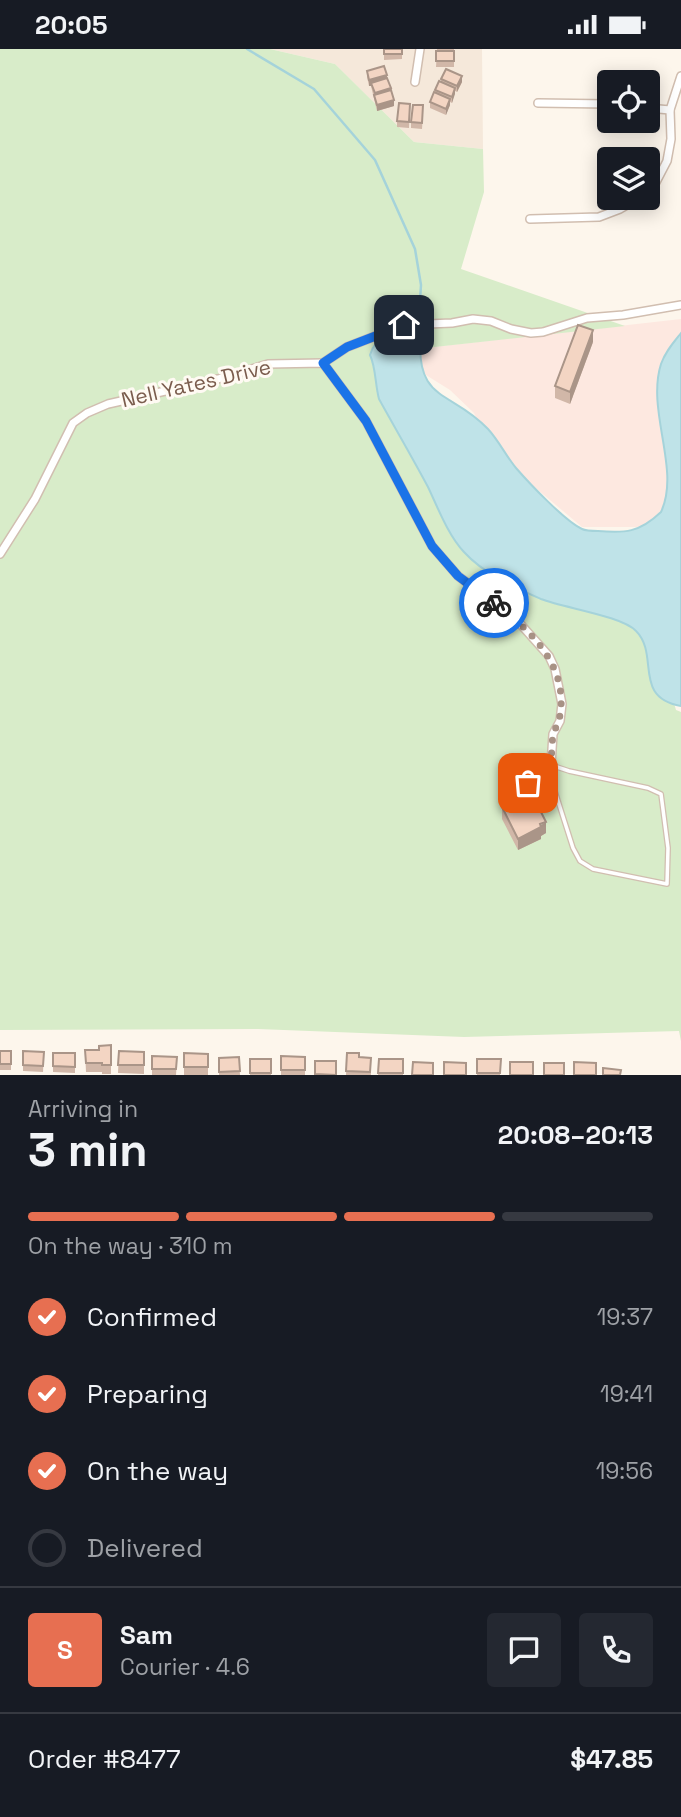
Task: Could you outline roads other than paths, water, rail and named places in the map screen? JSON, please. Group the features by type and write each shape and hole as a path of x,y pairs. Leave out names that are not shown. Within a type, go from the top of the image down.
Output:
{"street":[{"path":"415,82 420,49"},
{"path":"660,174 667,161 671,139 670,110 681,76"},
{"path":"538,103 597,104"},
{"path":"660,109 670,110"},
{"path":"530,219 599,217 617,210"},
{"path":"551,765 553,734 560,721 562,704 555,669 549,656 515,618 458,576 432,546 366,421 323,363 347,347 404,325 452,323 473,319 491,321 531,333 543,332 587,318 681,305"},
{"name":"Nell Yates Drive","path":"0,554 35,499 73,423 87,413 108,404 218,379 268,364 323,363"}],"lane":[{"path":"551,765 648,788 661,794 668,848 667,884 593,869 579,861 551,779 551,765"},
{"path":"514,797 551,765"}],"water":[{"path":"418,330 421,333 420,356 423,372 438,393 488,429 516,468 566,518 584,530 616,532 639,528 661,512 666,496 667,478 657,401 658,382 661,364 681,333 681,706 666,701 657,694 649,674 643,641 636,631 618,621 541,599 520,590 481,567 458,545 379,399 370,355 377,342 383,338"}],"waterway":[{"path":"247,49 314,89 375,160 415,249 421,285 418,330"}]}
